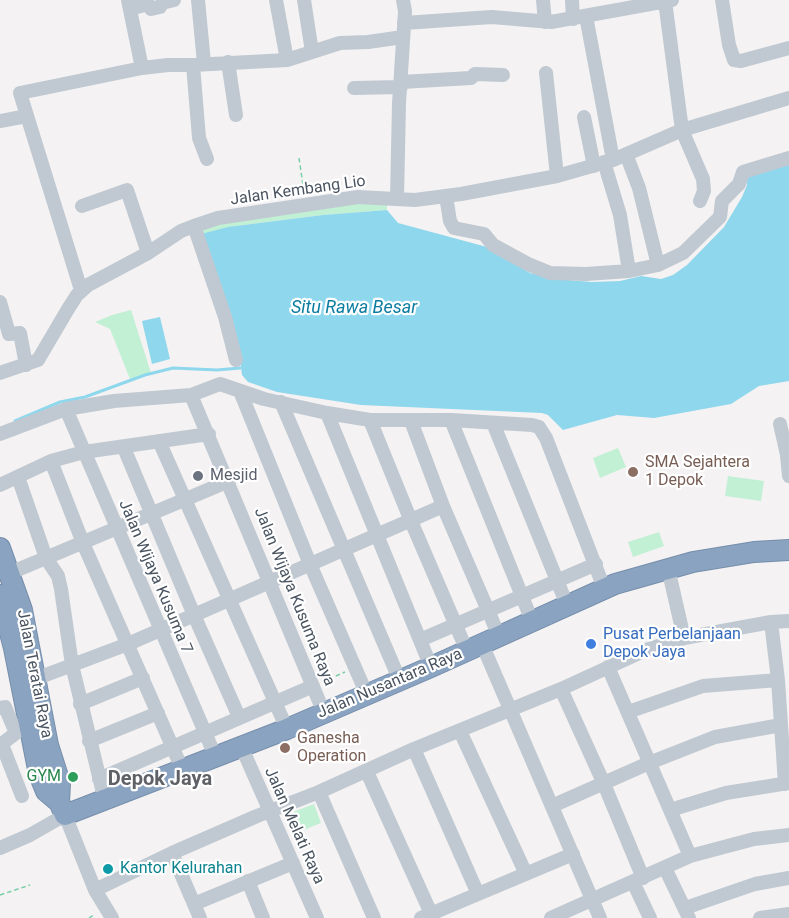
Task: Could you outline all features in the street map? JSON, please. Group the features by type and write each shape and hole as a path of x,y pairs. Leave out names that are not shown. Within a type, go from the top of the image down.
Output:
{"highway":[{"name":"Jalan Teratai Raya","path":"0,548 22,610 48,745 60,783 62,809"},
{"name":"Jalan Nusantara Raya","path":"62,809 105,801 216,758 400,681 604,588 668,568 744,554 789,550"},
{"name":"Jalan Teratai Raya","path":"0,595 14,648 39,774 46,791 62,809"}],"street":[{"path":"142,68 129,5 148,4 151,9 174,0"},
{"path":"198,0 199,138 207,159"},
{"path":"276,0 287,60"},
{"path":"304,0 312,52"},
{"path":"397,199 405,11 403,0"},
{"path":"543,0 545,22"},
{"path":"572,0 580,17 604,163"},
{"path":"722,0 729,45 734,60 741,61 789,48"},
{"path":"81,290 20,93 142,68 287,60 340,43 368,42 404,30 492,17 545,22 668,1 682,130 702,179 704,191 700,201"},
{"path":"228,62 236,115"},
{"path":"546,73 557,176"},
{"path":"354,87 471,78 475,74 503,75"},
{"name":"Jalan Kembang Lio","path":"0,373 38,360 81,290 148,253 181,231 194,226 218,218 363,196 414,200 557,176 604,163 682,130 789,98"},
{"path":"0,122 27,116"},
{"path":"584,117 604,163 620,215 629,271"},
{"path":"626,154 639,188 658,265"},
{"path":"446,196 450,221 454,228 484,234 501,251 534,267 550,273 586,274 629,271 658,265 682,253 720,217 722,201 739,184 743,172 789,158"},
{"path":"82,206 127,190 148,253"},
{"path":"194,226 225,317 236,360"},
{"path":"0,302 9,334 20,333 26,365"},
{"path":"0,434 66,408 191,394 220,384 281,402 370,420 450,420 532,424 542,431 604,588"},
{"path":"240,391 310,564 367,695"},
{"name":"Jalan Wijaya Kusuma Raya","path":"191,394 271,581 324,713"},
{"path":"281,402 400,681"},
{"name":"Jalan Wijaya Kusuma 7","path":"66,408 216,758"},
{"path":"327,413 431,667"},
{"path":"370,420 455,624 482,644 573,854 595,899 600,918"},
{"path":"450,420 532,621"},
{"path":"411,421 443,506 488,609 482,644"},
{"path":"493,423 567,605"},
{"path":"780,424 789,476"},
{"path":"0,485 51,461 84,452 209,434"},
{"path":"159,441 287,729"},
{"path":"124,447 194,615 240,717"},
{"path":"51,461 83,543 183,771"},
{"path":"18,477 46,558 58,576 62,589 72,665 105,801"},
{"path":"10,573 229,482"},
{"path":"35,679 128,645 443,506"},
{"path":"420,640 596,564"},
{"path":"668,568 684,638"},
{"path":"95,890 172,853 367,772 414,749 561,689 646,650 684,638 771,622 789,621"},
{"path":"670,810 726,793 787,784 771,622"},
{"path":"608,667 690,856"},
{"path":"80,704 143,678"},
{"path":"628,712 703,686 778,680"},
{"path":"99,779 313,686"},
{"path":"561,689 604,784 650,918"},
{"path":"0,708 5,707 16,734 3,743 3,747 21,796"},
{"path":"89,741 158,713"},
{"path":"552,806 715,737 781,724"},
{"path":"460,731 526,874"},
{"name":"Jalan Melati Raya","path":"242,747 317,918"},
{"path":"414,749 478,894"},
{"path":"367,772 429,917 573,854"},
{"path":"319,792 374,918"},
{"path":"62,809 95,890 112,918"},
{"name":"Jalan Nusantara Raya","path":"0,848 30,835 62,809"},
{"path":"553,918 690,856 754,839 789,835"},
{"path":"172,853 201,918"},
{"path":"194,904 293,862"},
{"path":"665,868 687,913 755,884 789,878"},
{"path":"248,881 263,918"},
{"path":"760,918 789,914"}],"path":[{"path":"299,158 306,204"},
{"path":"313,686 355,668"},
{"path":"0,895 30,885"}],"green space":[{"path":"387,198 387,210 244,225 197,235 194,226"},
{"path":"131,310 151,373 130,379 110,329 95,322"},
{"path":"618,448 626,467 600,478 593,458"},
{"path":"728,476 764,481 761,501 725,496"},
{"path":"659,532 664,546 633,557 628,542"},
{"path":"314,804 321,823 301,831 293,812"}],"water":[{"name":"Situ Rawa Besar","path":"789,162 789,381 759,386 731,404 654,418 617,415 563,430 548,415 542,413 361,405 277,392 248,382 242,375 239,351 201,234 228,227 323,215 387,210 398,223 487,247 530,273 556,279 592,282 620,281 641,276 661,279 673,275 687,265 724,227 742,197 747,185 747,173"},
{"path":"160,317 170,359 152,364 142,321"}],"waterway":[{"path":"15,421 60,402 85,397 145,375 173,368 217,370 240,368"}],"place":[{"name":"SMA Sejahtera 1 Depok","path":"633,472"},
{"name":"Mesjid","path":"198,476"},
{"name":"Pusat Perbelanjaan Depok Jaya","path":"591,644"},
{"name":"Ganesha Operation","path":"285,748"},
{"name":"GYM","path":"73,777"},
{"name":"Kantor Kelurahan","path":"108,869"}],"district":[{"name":"Depok Jaya","path":"160,780"}]}
